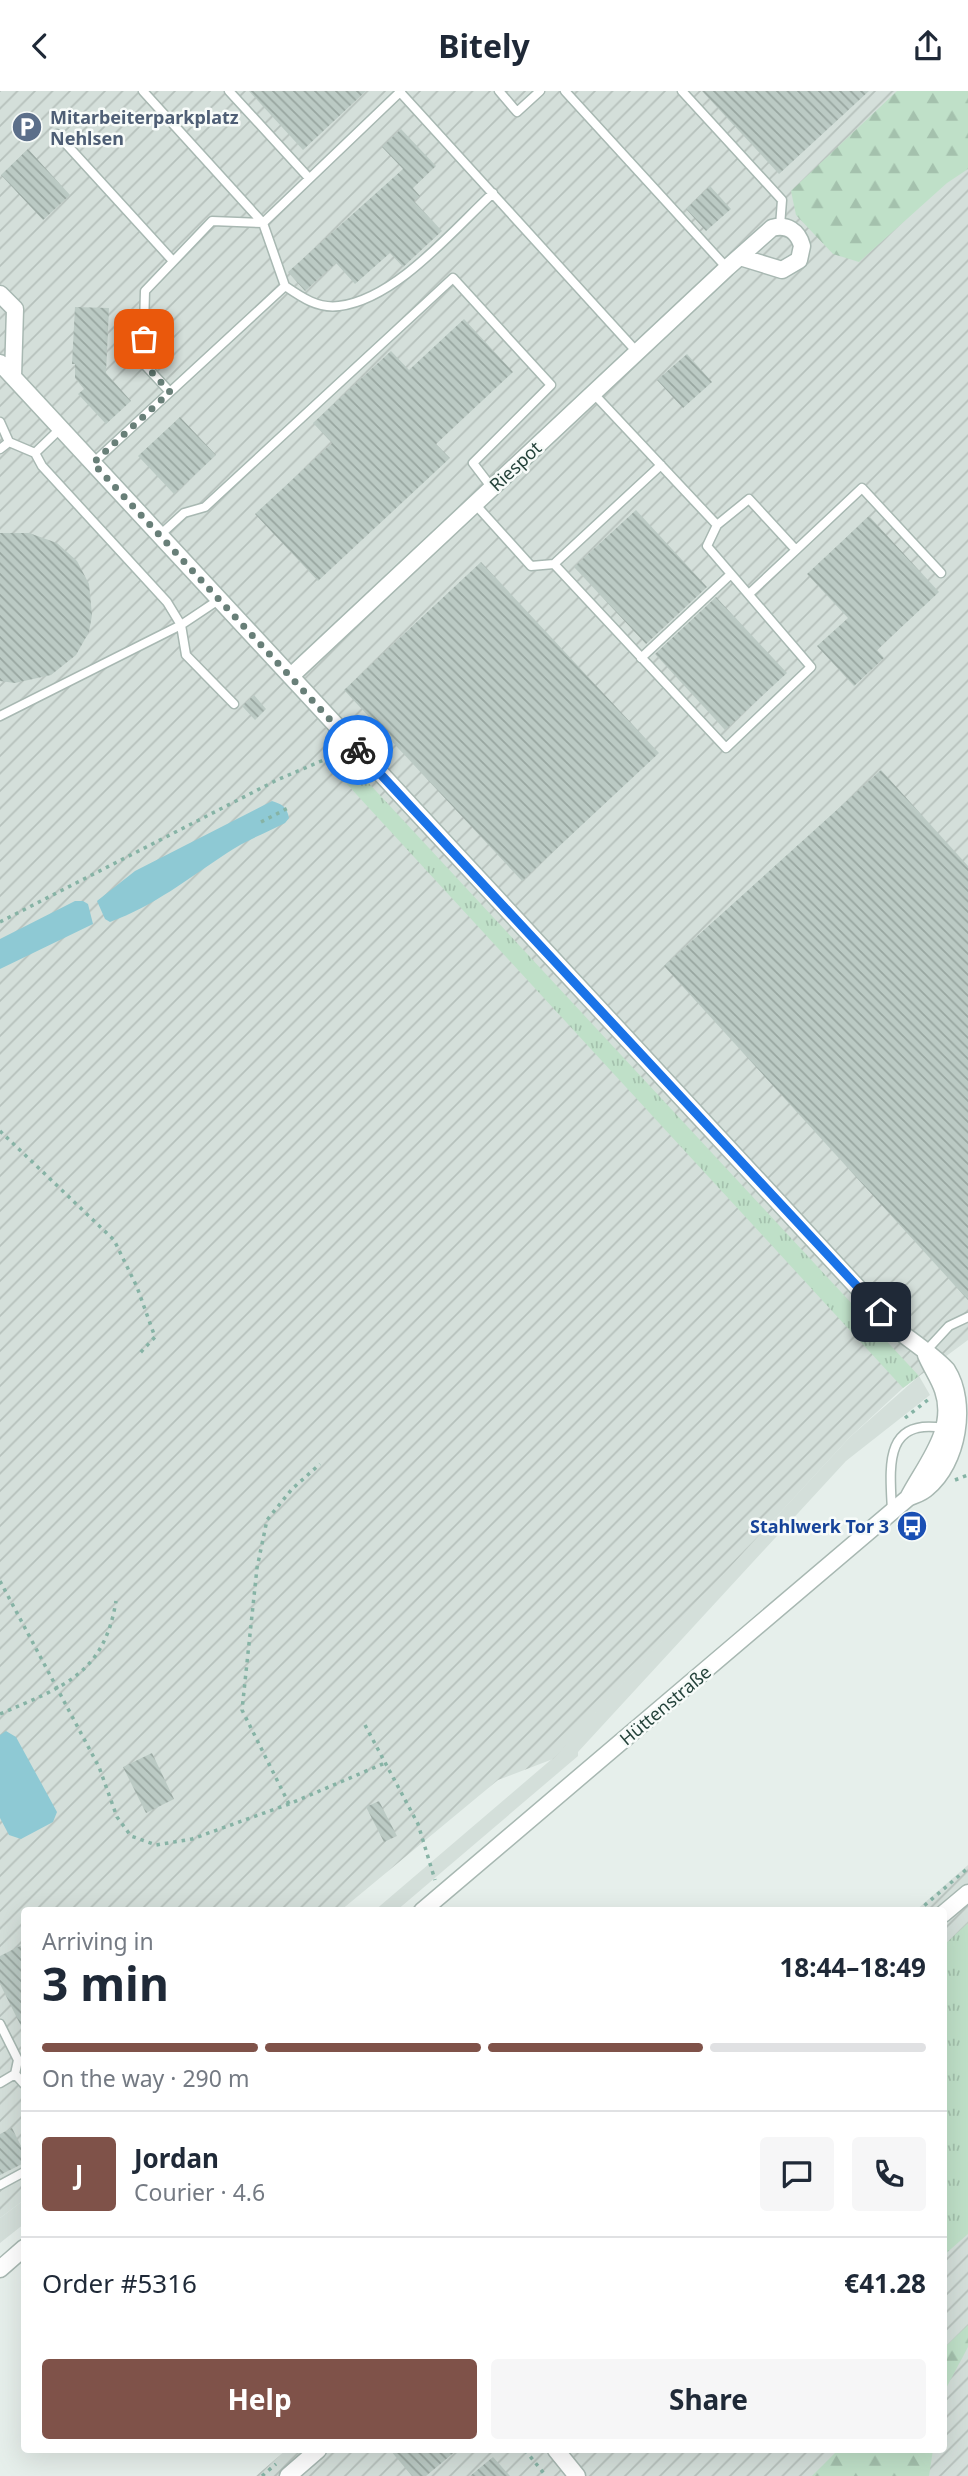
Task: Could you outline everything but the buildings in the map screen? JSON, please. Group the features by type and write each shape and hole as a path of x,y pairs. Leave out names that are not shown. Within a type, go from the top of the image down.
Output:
{"street":[{"name":"Riespot","path":"291,676 727,268 772,227 780,226"},
{"path":"740,257 775,269 795,265 802,252 800,239 791,229 780,226"},
{"path":"0,294 15,309 13,377"},
{"name":"Hüttenstraße","path":"0,363 887,1319 947,1370 960,1394 965,1415 962,1441 946,1467 926,1489 908,1498 427,1907"},
{"name":"Hüttenstraße","path":"908,1498 933,1458 946,1413 943,1391 925,1352"},
{"path":"943,1428 965,1415"},
{"path":"947,1911 968,1893"},
{"path":"0,2269 21,2251"},
{"path":"288,2476 315,2453"},
{"path":"559,2453 578,2476"}],"lane":[{"path":"144,91 262,223 285,286 308,302 337,307 372,298 409,271 493,193"},
{"path":"229,91 309,179"},
{"path":"170,392 143,363 145,291 212,221 262,223 401,91 638,352"},
{"path":"499,91 517,112 540,91"},
{"path":"565,91 727,268"},
{"path":"682,91 782,199 780,226"},
{"path":"57,134 173,261"},
{"path":"160,535 184,513 205,507 453,278 551,385 472,463 492,488"},
{"path":"93,463 285,286"},
{"path":"593,393 717,525"},
{"path":"0,422 9,442 35,453 43,466 167,602 181,625 186,655 234,704"},
{"path":"35,453 61,428"},
{"path":"0,449 9,442"},
{"path":"475,504 531,566 554,564 660,465"},
{"path":"749,594 862,488 941,573"},
{"path":"554,564 726,748 811,667 707,546 717,525 749,499 796,550"},
{"path":"641,658 732,574"},
{"path":"0,716 181,625 220,599"},
{"path":"925,1352 949,1326 968,1317"},
{"path":"892,1512 892,1453 900,1437 913,1427 943,1428"},
{"path":"0,2024 18,2060 15,2074 0,2083"},
{"path":"15,2074 21,2081"},
{"path":"0,2185 21,2174"}],"path":[{"path":"0,922 277,780 355,746"},
{"path":"261,822 290,807"},
{"path":"0,1131 114,1240 137,1287 155,1337 140,1353"},
{"path":"289,1804 242,1710 257,1567 267,1520 292,1489 320,1464"},
{"path":"0,1581 99,1767 117,1817 131,1836 156,1845 191,1839 289,1804 386,1763"},
{"path":"0,1714 58,1688 95,1660 111,1630 116,1601"},
{"path":"365,1725 418,1823 441,1895"},
{"path":"923,1907 968,1868"},
{"path":"527,2453 546,2476"}],"shaded area":[{"path":"0,91 968,91 968,1340 903,1388 850,1437 553,1759 498,1780 345,1907 21,1907 21,2202 0,2218"},
{"path":"919,1376 930,1395 846,1461 578,1752 578,1756 401,1907 379,1907 553,1758 850,1437"},
{"path":"968,1865 968,2476 256,2476 283,2453 947,2453 947,1907 920,1907"},
{"path":"21,2202 21,2226 0,2243 0,2218"}],"green space":[{"path":"897,91 968,91 968,169 947,183 859,262 833,254 796,215 791,191"},
{"path":"350,763 919,1376 903,1388 334,770"},
{"path":"968,1923 968,2234 947,2252 947,1942"},
{"path":"968,2325 968,2347 947,2386 947,2345"},
{"path":"835,2453 933,2453 929,2476 812,2476"}],"water":[{"path":"272,801 287,811 289,818 285,823 234,849 142,908 110,922 105,919 97,901 135,871"},
{"path":"75,901 88,904 93,924 0,969 0,939"},
{"path":"6,1731 16,1737 57,1812 53,1822 21,1839 9,1835 0,1818 0,1735"}],"way so far":[{"path":"144,339 143,363 170,392 93,463 358,750"}],"place":[{"name":"Mitarbeiterparkplatz Nehlsen","path":"27,127"},
{"name":"Stahlwerk Tor 3","path":"912,1526"}],"route":[{"path":"358,750 881,1312"}]}
